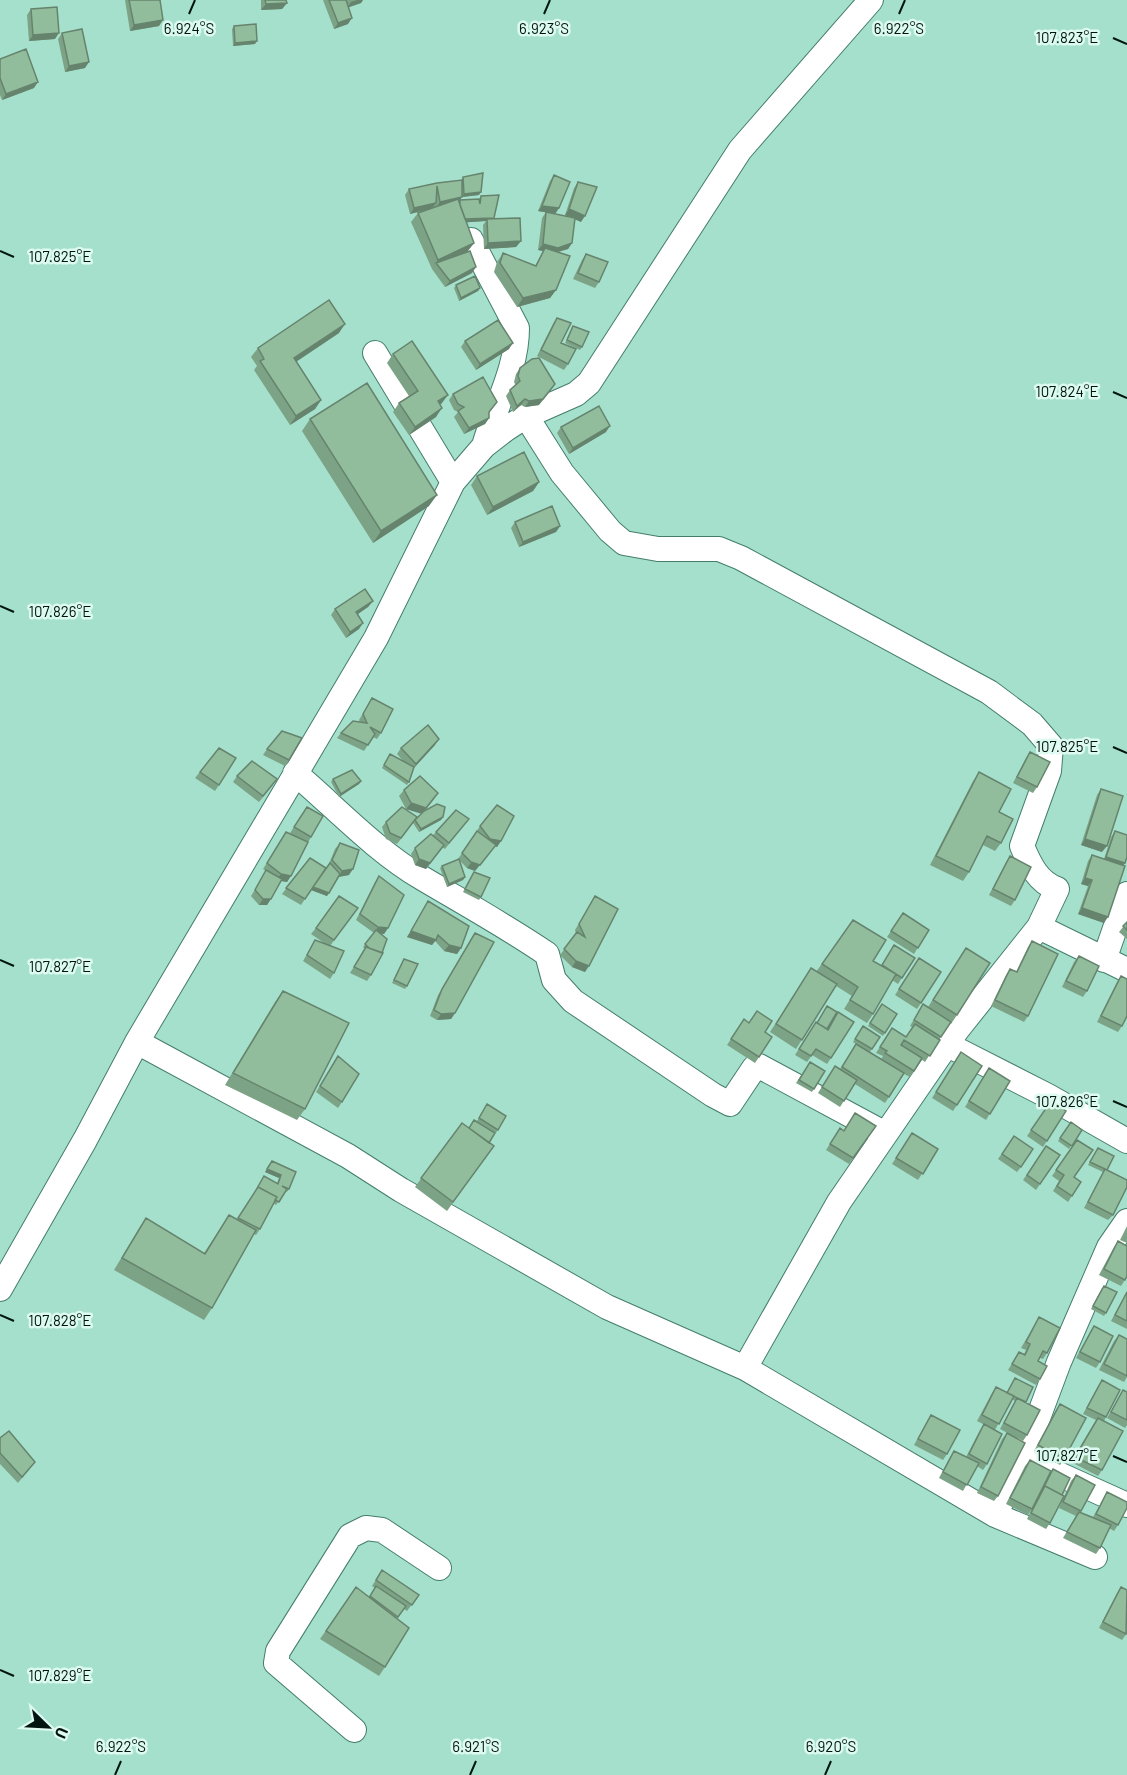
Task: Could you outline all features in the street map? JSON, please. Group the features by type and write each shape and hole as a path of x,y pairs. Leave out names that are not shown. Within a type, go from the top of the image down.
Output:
{"street":[{"path":"0,1289 86,1140 137,1042 376,638 453,482 484,446 526,416 576,394 589,383 740,150 871,0"},
{"path":"471,240 512,314 517,328 517,344 507,383 492,417 484,446"},
{"path":"375,353 453,482"},
{"path":"526,416 562,473 610,531 624,543 658,549 719,549 741,558 989,692 1032,724 1051,746 1051,759 1022,846 1038,876 1045,884 1058,889 1039,927 957,1029 885,1133 814,1243 773,1322 745,1368"},
{"path":"295,773 395,860 422,878 496,919 547,954 554,980 573,1001 713,1095 730,1104 754,1068 759,1066 885,1133"},
{"path":"1104,960 1127,894"},
{"path":"1039,927 1127,970"},
{"path":"137,1042 348,1156 401,1190 607,1307 745,1368 995,1515 1095,1557"},
{"path":"948,1045 1048,1096 1127,1141"},
{"path":"995,1515 1023,1458 1059,1362 1109,1246 1127,1221"},
{"path":"1023,1458 1127,1505"},
{"path":"354,1730 276,1663 278,1651 350,1536 366,1528 382,1530 439,1568"}],"building":[{"path":"129,0 160,0 163,20 134,25"},
{"path":"265,0 286,0 287,3 266,4"},
{"path":"329,0 346,0 352,18 338,23"},
{"path":"57,7 59,33 33,35 31,9"},
{"path":"256,24 257,41 235,43 234,26"},
{"path":"82,29 89,62 69,66 62,33"},
{"path":"26,49 38,82 6,94 0,78 0,59"},
{"path":"483,173 481,192 464,194 463,177"},
{"path":"554,175 570,182 559,208 542,206"},
{"path":"462,180 462,197 440,202 437,186 436,203 414,208 409,189"},
{"path":"578,182 597,187 585,216 569,209"},
{"path":"499,195 494,218 465,219 460,200 479,199 480,204 481,196"},
{"path":"458,199 474,243 438,260 418,213"},
{"path":"546,212 575,218 572,243 558,248 543,244"},
{"path":"520,218 521,241 488,243 487,219"},
{"path":"545,248 570,256 556,290 523,298 500,263 503,253 536,266"},
{"path":"470,251 476,267 450,281 436,263"},
{"path":"586,254 608,262 599,282 578,273"},
{"path":"475,276 480,288 461,298 456,285"},
{"path":"329,300 345,324 294,358 321,400 296,416 260,361 264,359 258,348"},
{"path":"557,318 571,323 561,343 576,349 568,364 541,350"},
{"path":"498,320 513,343 480,364 465,341"},
{"path":"573,326 589,332 582,347 567,340"},
{"path":"412,341 448,395 438,401 442,408 415,427 399,403 418,391 393,354"},
{"path":"539,358 555,384 543,399 529,401 525,399 517,406 510,390 520,381 518,376 520,368 532,359"},
{"path":"483,377 497,402 489,412 489,418 469,428 458,411 464,407 458,404 453,394"},
{"path":"367,383 437,495 381,531 310,419"},
{"path":"599,406 610,426 573,448 561,427"},
{"path":"524,452 539,482 493,507 477,476"},
{"path":"552,506 560,526 523,542 515,522"},
{"path":"365,589 373,601 356,612 363,623 350,632 335,609"},
{"path":"372,698 393,709 381,733 370,727 375,734 368,745 341,733 353,721 367,723 363,714"},
{"path":"428,725 439,739 416,764 401,748"},
{"path":"282,731 302,738 289,760 267,749"},
{"path":"219,748 236,758 219,785 200,772"},
{"path":"1030,752 1050,762 1037,787 1017,777"},
{"path":"390,754 414,767 409,782 384,765"},
{"path":"252,761 277,779 263,796 237,776"},
{"path":"352,770 361,781 341,794 333,779"},
{"path":"979,772 1011,789 999,812 1013,819 1001,843 987,836 969,872 936,856"},
{"path":"420,776 438,793 426,808 411,803 404,790"},
{"path":"1101,789 1123,796 1107,846 1085,839"},
{"path":"437,804 445,807 443,817 421,829 415,820 424,811"},
{"path":"497,805 514,816 501,841 490,839 480,826"},
{"path":"307,807 323,816 311,837 294,827"},
{"path":"402,807 417,817 401,838 390,833 386,822"},
{"path":"456,810 469,819 449,843 436,832"},
{"path":"477,831 496,845 480,865 471,862 462,853"},
{"path":"1115,831 1127,835 1125,863 1106,857"},
{"path":"286,832 308,842 291,876 281,874 267,863"},
{"path":"431,834 444,845 430,863 419,859 415,848"},
{"path":"340,843 359,850 353,869 342,871 332,860"},
{"path":"1092,855 1125,866 1108,917 1082,908 1092,880 1085,878"},
{"path":"1010,856 1031,867 1015,900 993,889"},
{"path":"310,858 326,868 305,899 286,888"},
{"path":"459,859 465,877 449,884 442,866"},
{"path":"330,863 340,874 329,893 313,887"},
{"path":"266,870 282,879 271,899 263,899 255,890"},
{"path":"474,872 490,878 481,897 465,889"},
{"path":"379,876 404,895 388,928 378,927 360,914"},
{"path":"339,896 358,908 334,940 316,928"},
{"path":"595,896 618,909 589,966 576,961 564,949 577,932 585,937 579,924"},
{"path":"428,901 469,926 461,948 449,945 438,935 436,940 411,931"},
{"path":"903,913 929,930 918,948 891,931"},
{"path":"853,920 886,940 873,961 896,974 873,1014 850,1000 858,987 822,964"},
{"path":"376,930 387,939 382,953 365,944"},
{"path":"475,933 494,942 455,1013 441,1014 434,1010 442,989"},
{"path":"315,940 344,951 334,973 307,955"},
{"path":"1032,941 1058,954 1028,1016 995,1000 1010,969 1017,972"},
{"path":"894,945 915,958 902,978 882,965"},
{"path":"366,947 383,953 371,975 354,967"},
{"path":"966,948 990,963 957,1015 933,1000"},
{"path":"1079,956 1099,966 1087,991 1066,981"},
{"path":"919,958 941,972 921,1003 899,989"},
{"path":"404,959 418,964 407,986 394,980"},
{"path":"811,968 837,984 802,1040 776,1024"},
{"path":"1121,976 1127,979 1127,1016 1122,1026 1101,1016"},
{"path":"283,991 349,1023 305,1109 233,1073"},
{"path":"882,1004 897,1014 885,1033 870,1023"},
{"path":"923,1004 951,1022 941,1037 914,1020"},
{"path":"827,1006 837,1012 827,1029 817,1023"},
{"path":"757,1011 772,1021 765,1032 772,1037 759,1057 731,1039 744,1019 749,1023"},
{"path":"838,1012 854,1022 831,1058 816,1049 811,1056 799,1049 816,1022 828,1030"},
{"path":"915,1024 940,1040 930,1056 904,1040 901,1045 922,1058 914,1071 885,1053 887,1051 880,1047 892,1028 906,1037"},
{"path":"863,1026 880,1037 872,1049 855,1039"},
{"path":"856,1044 904,1073 889,1097 842,1067"},
{"path":"961,1052 982,1066 957,1105 936,1092"},
{"path":"338,1056 359,1074 342,1102 320,1086"},
{"path":"810,1062 825,1071 814,1089 799,1080"},
{"path":"835,1066 857,1080 844,1101 822,1087"},
{"path":"989,1068 1010,1081 990,1114 969,1101"},
{"path":"1051,1101 1066,1111 1047,1141 1031,1130"},
{"path":"487,1104 506,1116 498,1130 479,1118"},
{"path":"855,1113 876,1126 853,1158 830,1144 840,1128 844,1131"},
{"path":"474,1120 495,1133 489,1143 469,1128"},
{"path":"1071,1122 1082,1130 1072,1146 1060,1138"},
{"path":"462,1123 494,1146 453,1202 421,1178"},
{"path":"912,1133 938,1149 923,1174 896,1158"},
{"path":"1014,1136 1033,1149 1021,1167 1002,1154"},
{"path":"1077,1140 1093,1150 1074,1177 1081,1182 1072,1196 1057,1186 1064,1175 1056,1170"},
{"path":"1046,1146 1060,1155 1040,1184 1027,1175"},
{"path":"1098,1148 1114,1156 1107,1170 1090,1162"},
{"path":"272,1161 296,1172 289,1189 282,1186 287,1189 279,1202 275,1200 277,1197 258,1187 256,1190 264,1176 278,1184 281,1175 267,1169"},
{"path":"1105,1169 1127,1180 1127,1187 1113,1215 1088,1202"},
{"path":"258,1187 277,1197 260,1229 238,1218"},
{"path":"229,1215 256,1230 212,1308 122,1258 146,1218 205,1254"},
{"path":"1118,1241 1127,1246 1125,1280 1104,1269"},
{"path":"1104,1286 1117,1292 1106,1313 1093,1306"},
{"path":"1127,1292 1127,1321 1115,1315"},
{"path":"1039,1317 1060,1328 1047,1353 1043,1351 1038,1361 1047,1366 1040,1379 1012,1364 1019,1352 1025,1355 1030,1344 1026,1342"},
{"path":"1094,1326 1113,1336 1100,1362 1080,1352"},
{"path":"1119,1335 1127,1339 1127,1376 1104,1364"},
{"path":"1015,1378 1033,1387 1026,1402 1007,1393"},
{"path":"1102,1380 1120,1390 1106,1417 1087,1408"},
{"path":"996,1387 1014,1396 999,1424 982,1415"},
{"path":"1123,1390 1127,1392 1127,1420 1111,1412"},
{"path":"1017,1398 1040,1410 1027,1435 1004,1423"},
{"path":"1060,1404 1086,1418 1064,1459 1038,1445"},
{"path":"931,1415 960,1430 947,1454 918,1439"},
{"path":"1098,1418 1123,1431 1102,1470 1075,1457"},
{"path":"984,1424 1002,1434 987,1464 969,1454"},
{"path":"9,1431 35,1462 22,1477 0,1453 0,1438"},
{"path":"1007,1433 1025,1443 998,1496 981,1487"},
{"path":"954,1451 979,1463 967,1485 943,1472"},
{"path":"1030,1460 1051,1471 1032,1509 1010,1498"},
{"path":"1053,1469 1070,1478 1062,1495 1044,1487"},
{"path":"1076,1475 1095,1485 1081,1511 1063,1502"},
{"path":"1045,1486 1064,1496 1050,1523 1031,1513"},
{"path":"1107,1492 1127,1502 1127,1508 1118,1525 1096,1514"},
{"path":"1079,1512 1111,1525 1100,1548 1067,1532"},
{"path":"382,1570 419,1595 412,1605 376,1580"},
{"path":"376,1586 406,1606 398,1617 370,1596"},
{"path":"356,1587 409,1628 385,1667 326,1631"},
{"path":"1121,1587 1127,1590 1126,1634 1103,1622"}]}
